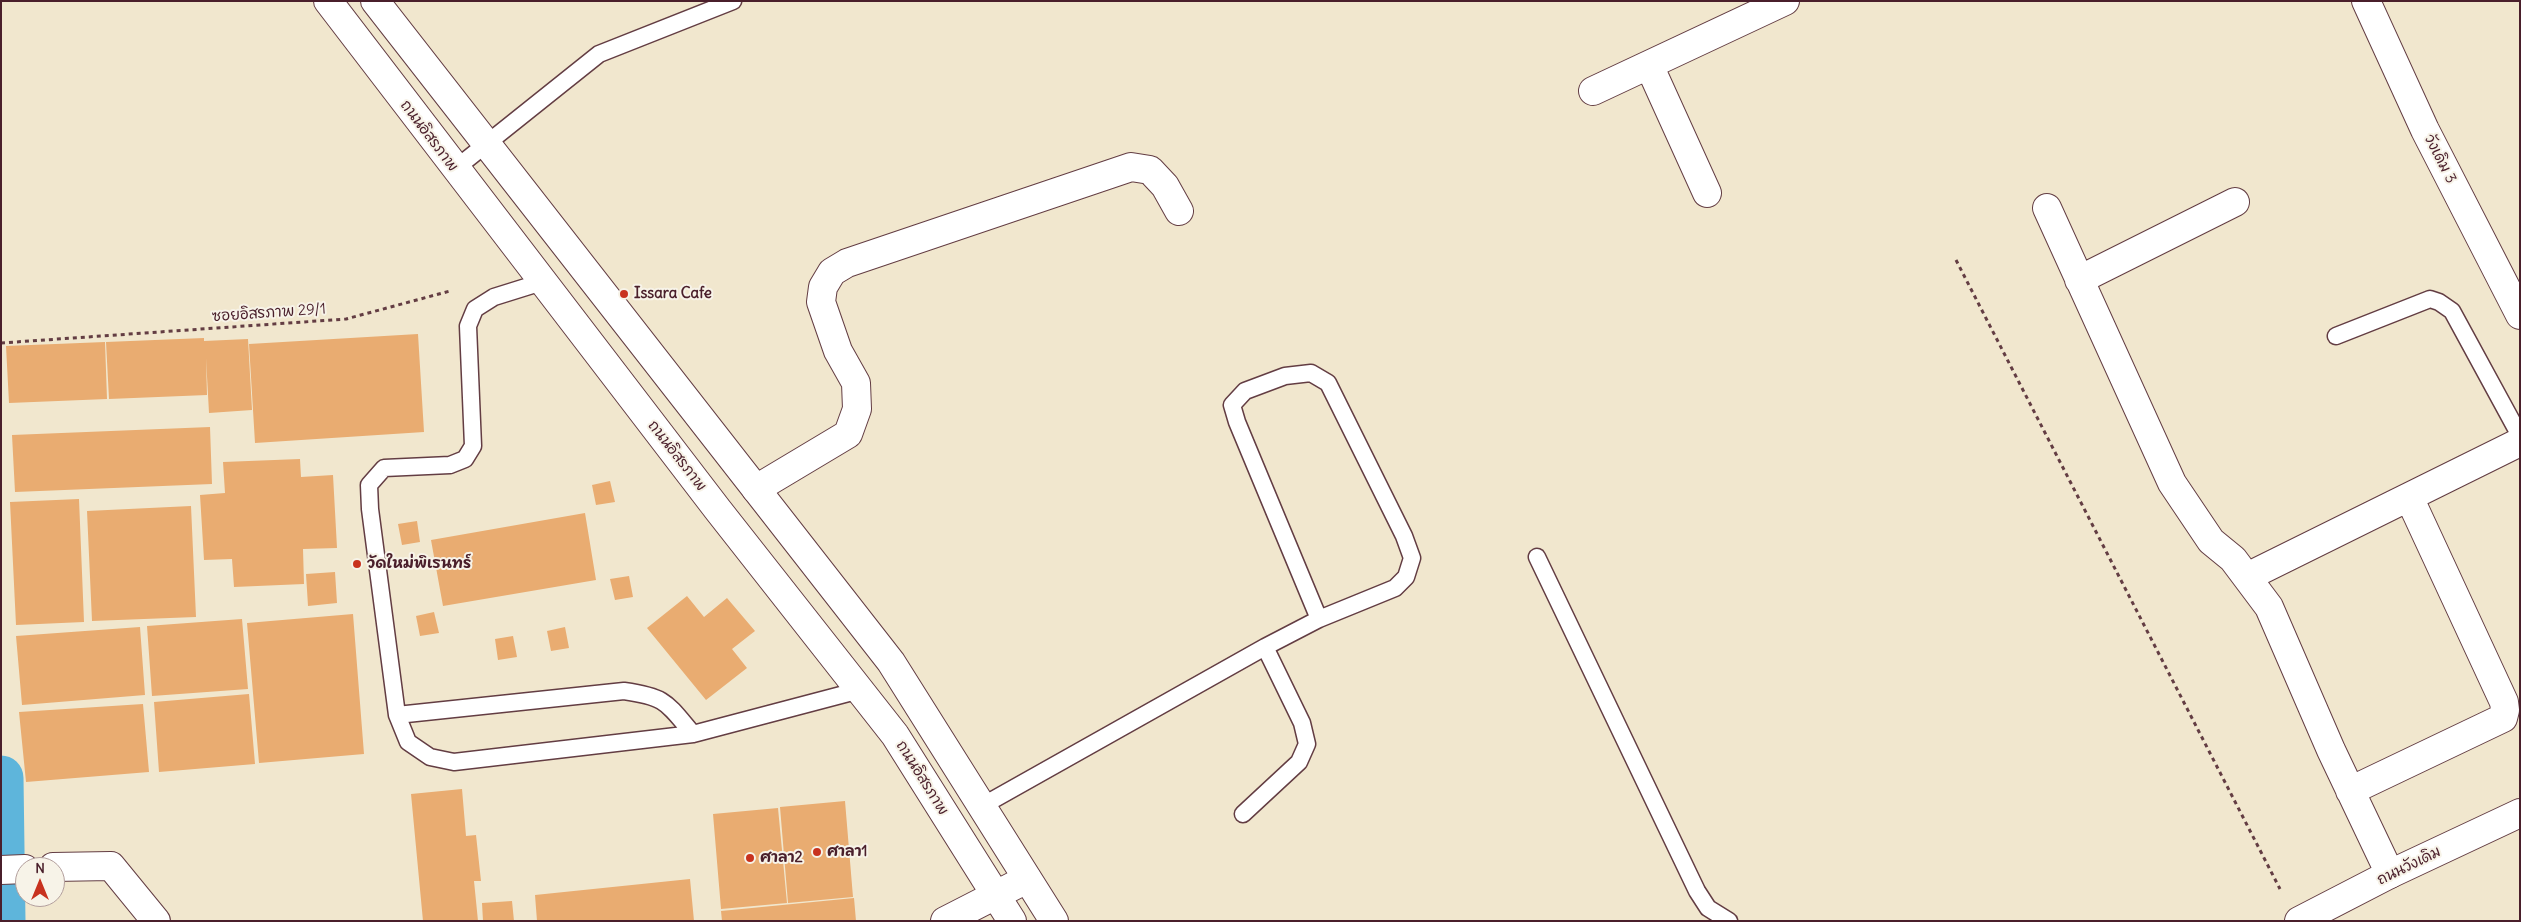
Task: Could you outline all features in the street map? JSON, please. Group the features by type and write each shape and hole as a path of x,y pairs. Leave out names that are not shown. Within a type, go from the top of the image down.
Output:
{"street":[{"name":"ถนนอิสรภาพ","path":"328,1 454,169 895,734 1012,921"},
{"path":"374,1 891,662 1054,921"},
{"path":"1593,91 1785,1"},
{"name":"วังเดิม 3","path":"2366,1 2425,130 2520,315"},
{"path":"1649,65 1707,192"},
{"path":"756,489 848,434 857,409 856,383 838,351 821,302 823,287 832,272 847,263 1130,167 1150,170 1165,186 1179,211"},
{"path":"2079,280 2235,202"},
{"path":"2047,208 2172,483 2211,541 2233,559 2270,607 2350,791 2390,874"},
{"path":"2246,577 2520,442"},
{"path":"2350,791 2503,718 2506,710 2409,497"},
{"name":"ถนนวังเดิม","path":"2299,921 2390,874 2520,813"},
{"path":"65,867 111,866 156,921"},
{"path":"945,921 1028,879"}],"lane":[{"path":"454,169 599,54 733,1"},
{"path":"542,282 494,297 475,309 468,326 473,446 465,459 450,465 384,468 369,485 370,509 397,715 408,742 430,757 454,762 693,734 860,690"},
{"path":"2336,336 2430,299 2439,302 2452,311 2520,436"},
{"path":"982,806 1265,647 1319,619 1395,588 1406,577 1412,558 1404,536 1328,383 1311,373 1285,376 1245,390 1232,405 1237,422 1319,619"},
{"path":"1537,557 1697,891 1708,908 1729,921"},
{"path":"1243,814 1299,762 1307,744 1302,723 1265,647"},
{"path":"397,715 624,691 654,695 671,708 693,734"}],"path":[{"path":"1956,260 2283,894"},
{"name":"ซอยอิสรภาพ 29/1","path":"2,342 346,319 458,288"}],"building":[{"path":"418,334 424,432 255,443 249,344"},
{"path":"204,338 204,341 248,339 252,410 209,413 206,358 207,395 109,399 106,342"},
{"path":"105,342 107,399 9,403 6,346"},
{"path":"210,427 212,484 15,492 12,435"},
{"path":"300,459 301,477 333,475 337,548 303,549 304,584 234,587 232,559 204,560 200,495 225,493 223,462"},
{"path":"610,481 615,502 596,505 592,485"},
{"path":"79,499 84,622 16,625 10,502"},
{"path":"191,506 196,617 92,621 87,511"},
{"path":"585,513 596,580 443,606 431,540"},
{"path":"417,521 420,542 402,545 398,524"},
{"path":"335,572 337,603 308,606 306,574"},
{"path":"629,576 633,597 615,600 610,579"},
{"path":"687,596 704,617 727,598 755,631 732,649 747,668 706,700 647,628"},
{"path":"434,612 439,633 420,636 416,616"},
{"path":"353,614 364,754 259,763 247,623"},
{"path":"242,619 248,689 152,696 147,626"},
{"path":"140,627 145,695 22,705 16,636"},
{"path":"565,627 569,648 551,651 547,631"},
{"path":"513,636 517,657 498,660 495,639"},
{"path":"249,694 255,764 159,772 154,702"},
{"path":"143,704 149,772 26,782 19,712"},
{"path":"462,789 466,836 476,835 481,881 474,881 478,921 423,921 411,794"},
{"name":"ศาลา1","path":"845,801 853,897 788,903 780,807"},
{"name":"ศาลา2","path":"778,808 787,903 721,909 713,814"},
{"path":"690,879 694,921 537,921 535,895"},
{"path":"854,898 856,921 722,921 721,911"},
{"path":"512,901 514,921 483,921 482,903"}],"waterway":[{"path":"1,778 3,921"}],"place":[{"name":"Issara Cafe","path":"624,294"},
{"name":"วัดใหม่พิเรนทร์","path":"357,564"},
{"name":"ศาลา1","path":"817,852"},
{"name":"ศาลา2","path":"750,858"}]}
